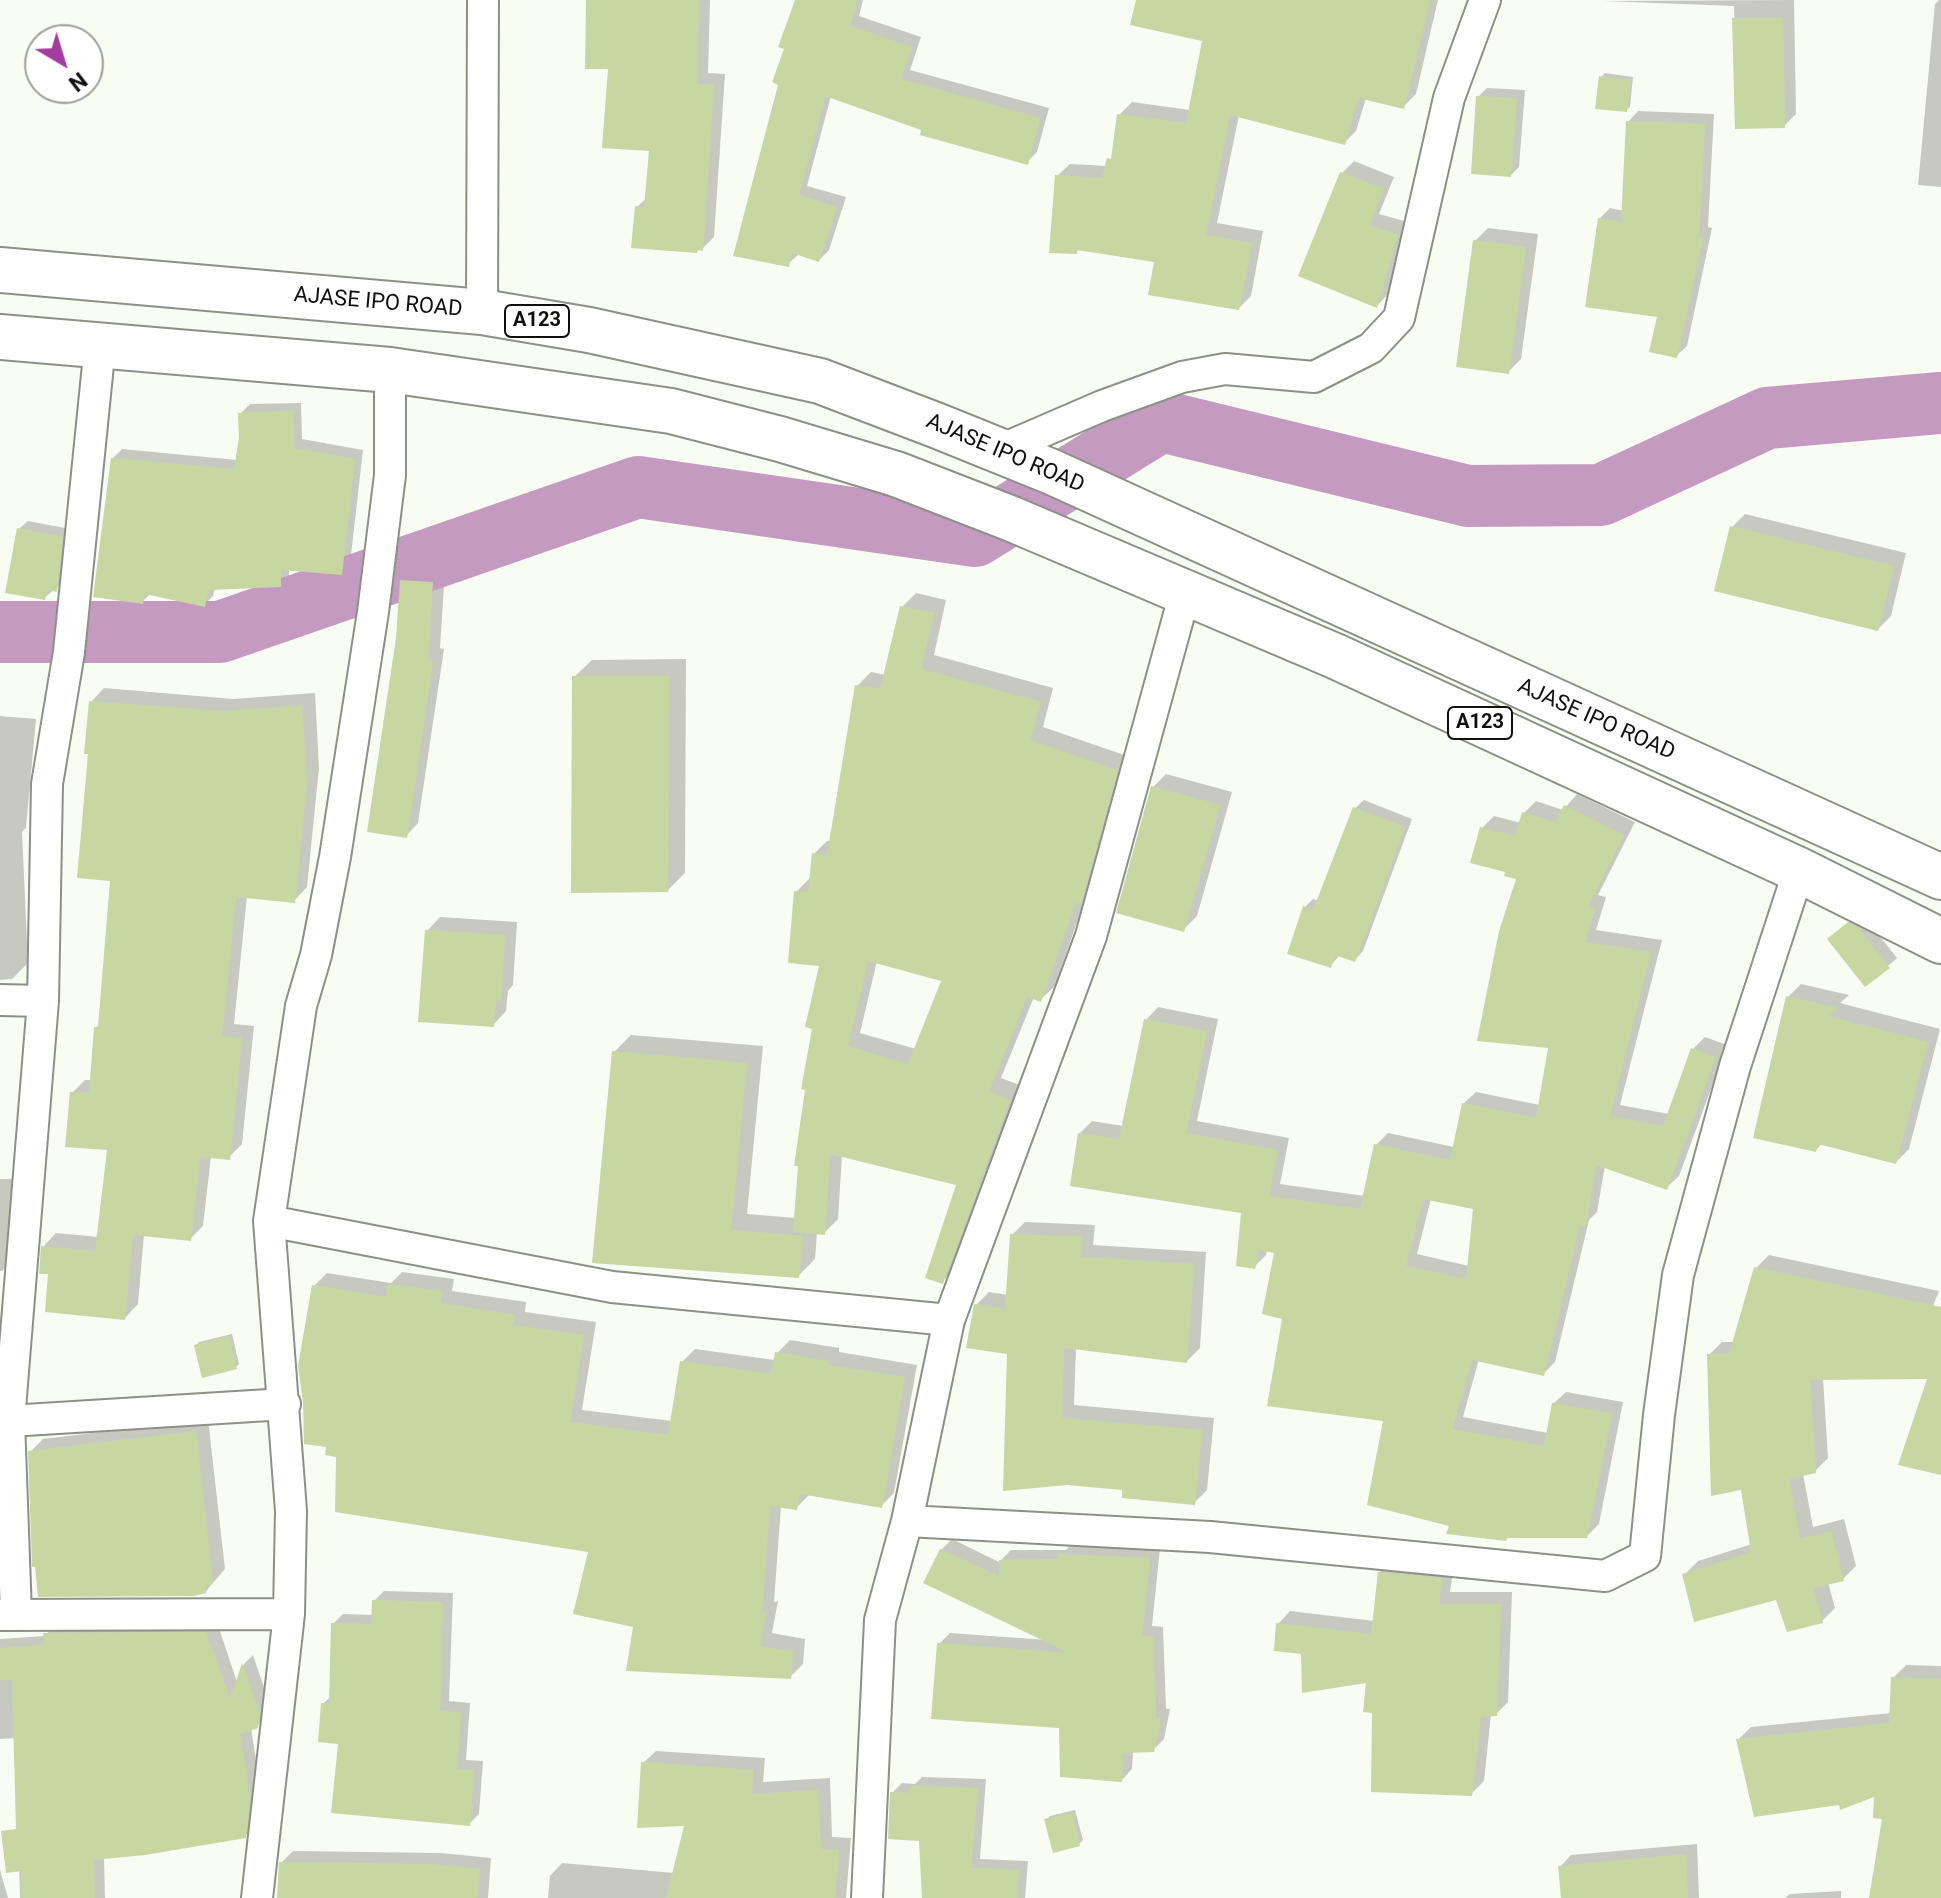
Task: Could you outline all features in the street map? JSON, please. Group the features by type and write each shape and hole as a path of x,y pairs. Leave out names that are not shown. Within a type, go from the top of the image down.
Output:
{"highway":[{"name":"AJASE IPO ROAD","path":"0,270 482,312 589,330 820,381 1052,472 1941,877"},
{"name":"A123","path":"0,337 390,370 671,411 780,439 896,474 1012,519 1335,656 1799,870 1941,941"}],"street":[{"path":"482,312 483,0"},
{"path":"1000,450 1102,406 1182,377 1225,369 1314,377 1371,348 1399,318 1449,98 1485,0"},
{"path":"100,345 69,652 47,784 43,1001 9,1421 8,1614 289,1614"},
{"path":"257,1898 289,1614 291,1511 269,1221 301,1006 316,955 320,920 335,857 373,612 390,475 390,370"},
{"path":"867,1898 880,1620 907,1521 949,1320 1091,936 1185,593"},
{"path":"907,1521 1210,1537 1605,1576 1645,1556 1659,1415 1678,1275 1735,1066 1799,870"},
{"path":"0,1000 43,1001"},
{"path":"269,1221 612,1287 949,1320"},
{"path":"9,1421 285,1404"}],"building":[{"path":"586,0 699,0 697,84 714,85 703,251 631,248 635,206 644,207 649,151 602,148 608,69 585,69"},
{"path":"795,0 857,0 850,26 912,47 901,79 1040,118 1028,165 920,135 921,130 825,96 799,195 837,207 819,262 792,253 789,267 733,256 778,85 772,82 784,49 778,47"},
{"path":"1136,0 1430,0 1404,109 1358,98 1345,145 1230,115 1206,235 1252,243 1239,310 1148,295 1154,262 1077,250 1077,254 1049,253 1055,175 1102,178 1107,158 1111,159 1117,114 1186,123 1202,41 1130,25"},
{"path":"1732,18 1783,18 1785,128 1735,129"},
{"path":"1599,76 1631,80 1627,112 1595,109"},
{"path":"1476,96 1517,98 1511,177 1471,174"},
{"path":"1626,121 1705,124 1699,237 1703,238 1677,358 1649,352 1657,317 1585,307 1598,218 1621,222"},
{"path":"1340,172 1384,189 1369,226 1398,234 1377,308 1298,276"},
{"path":"1473,240 1526,247 1509,374 1456,367"},
{"path":"293,411 294,448 355,459 342,575 281,570 281,587 209,590 205,607 145,594 143,604 93,597 111,458 234,469 239,438 238,413"},
{"path":"1730,526 1894,566 1878,631 1714,591"},
{"path":"17,528 63,537 57,592 47,590 45,600 5,593"},
{"path":"400,580 433,582 428,660 433,661 407,838 367,832 396,638"},
{"path":"900,606 934,613 921,669 1041,702 1030,740 1118,770 1081,904 1076,902 1041,1002 1027,997 989,1091 1010,1100 943,1284 925,1278 956,1185 830,1154 825,1235 793,1232 798,1166 794,1166 805,1090 801,1089 812,1029 805,1027 819,966 788,963 794,891 808,892 812,853 827,855 855,685 880,689","holes":["868,961 941,981 908,1064 848,1046"]},
{"path":"572,676 669,676 668,892 571,893"},
{"path":"89,701 219,711 302,706 307,782 295,903 236,897 222,1037 242,1038 230,1160 200,1157 191,1241 133,1235 125,1320 45,1312 48,1274 39,1274 41,1246 95,1251 107,1150 65,1147 70,1092 89,1093 94,1027 98,1027 110,881 77,878 88,754 84,754"},
{"path":"1151,786 1220,805 1184,932 1116,913"},
{"path":"1564,805 1624,835 1588,907 1595,909 1585,942 1651,952 1610,1116 1663,1126 1691,1048 1716,1057 1667,1190 1596,1165 1586,1226 1580,1225 1544,1376 1472,1360 1452,1429 1544,1446 1552,1403 1612,1413 1587,1538 1507,1538 1506,1541 1446,1534 1449,1526 1367,1505 1383,1421 1267,1406 1282,1319 1262,1314 1274,1253 1259,1250 1255,1269 1236,1266 1241,1213 1070,1186 1078,1133 1119,1139 1144,1019 1207,1031 1186,1133 1278,1150 1269,1196 1360,1209 1374,1144 1450,1160 1462,1103 1536,1118 1548,1048 1477,1041 1499,931 1516,879 1504,876 1505,872 1470,863 1480,827 1515,836 1522,812 1555,822","holes":["1423,1199 1473,1209 1466,1279 1406,1266"]},
{"path":"1353,807 1405,827 1355,962 1335,955 1331,968 1287,954 1303,906 1313,910"},
{"path":"1848,922 1858,928 1890,968 1865,987 1827,939"},
{"path":"425,930 505,935 501,1001 496,1000 494,1027 418,1022"},
{"path":"1786,996 1838,1008 1828,1016 1928,1042 1896,1164 1818,1144 1816,1152 1753,1138"},
{"path":"612,1051 747,1063 731,1230 803,1236 799,1278 592,1263"},
{"path":"1010,1234 1083,1237 1081,1257 1194,1264 1187,1363 1064,1348 1062,1418 1202,1430 1195,1505 1122,1498 1122,1490 1067,1485 1003,1491 1007,1354 966,1348 974,1304 1005,1309"},
{"path":"1754,1267 1941,1307 1941,1475 1898,1465 1927,1379 1810,1380 1816,1473 1789,1479 1800,1539 1831,1531 1844,1581 1813,1588 1823,1623 1787,1632 1776,1600 1694,1622 1682,1574 1751,1552 1741,1490 1711,1496 1707,1354 1729,1354"},
{"path":"388,1284 442,1291 440,1303 515,1315 513,1325 584,1335 570,1422 668,1435 680,1361 771,1374 775,1352 828,1361 827,1365 905,1377 882,1508 800,1494 797,1510 770,1506 762,1613 766,1611 760,1646 793,1651 791,1679 626,1671 633,1627 573,1614 588,1552 335,1512 336,1457 325,1455 326,1447 304,1444 298,1366 312,1285 386,1297"},
{"path":"229,1336 237,1369 202,1378 194,1345"},
{"path":"196,1431 213,1584 206,1586 206,1593 194,1596 38,1597 35,1567 32,1567 28,1451"},
{"path":"940,1549 999,1576 999,1560 1058,1559 1059,1554 1150,1558 1142,1636 1153,1637 1156,1719 1161,1718 1154,1752 1123,1753 1122,1782 1060,1777 1059,1728 931,1719 937,1643 1069,1653 923,1583"},
{"path":"1378,1572 1442,1578 1439,1604 1501,1604 1497,1716 1481,1717 1472,1796 1371,1792 1372,1713 1363,1712 1366,1683 1302,1693 1301,1654 1274,1651 1276,1623 1371,1634"},
{"path":"372,1600 443,1602 440,1711 461,1712 457,1769 474,1770 470,1826 331,1813 338,1744 318,1742 321,1703 329,1703 331,1623 371,1624"},
{"path":"206,1632 230,1699 242,1663 260,1714 258,1728 240,1734 250,1797 246,1838 94,1860 95,1898 22,1898 21,1871 6,1873 1,1831 16,1829 12,1679 0,1680 0,1648 44,1645 43,1633"},
{"path":"1891,1677 1941,1679 1941,1898 1869,1898 1882,1819 1873,1818 1874,1797 1840,1810 1839,1805 1754,1817 1736,1739 1889,1723"},
{"path":"641,1762 753,1770 752,1794 818,1790 821,1849 839,1850 835,1898 666,1898 684,1826 637,1828"},
{"path":"910,1786 978,1788 971,1868 1019,1870 1017,1898 922,1898 919,1841 888,1839 890,1792 910,1793"},
{"path":"1072,1812 1080,1846 1053,1853 1044,1819"},
{"path":"1686,1854 1688,1898 1561,1898 1558,1866"},
{"path":"279,1862 428,1864 480,1869 477,1898 277,1898"}],"waterway":[{"path":"0,632 220,632 638,487 975,536 1161,421 1468,496 1601,495 1767,418 1941,403"}]}
